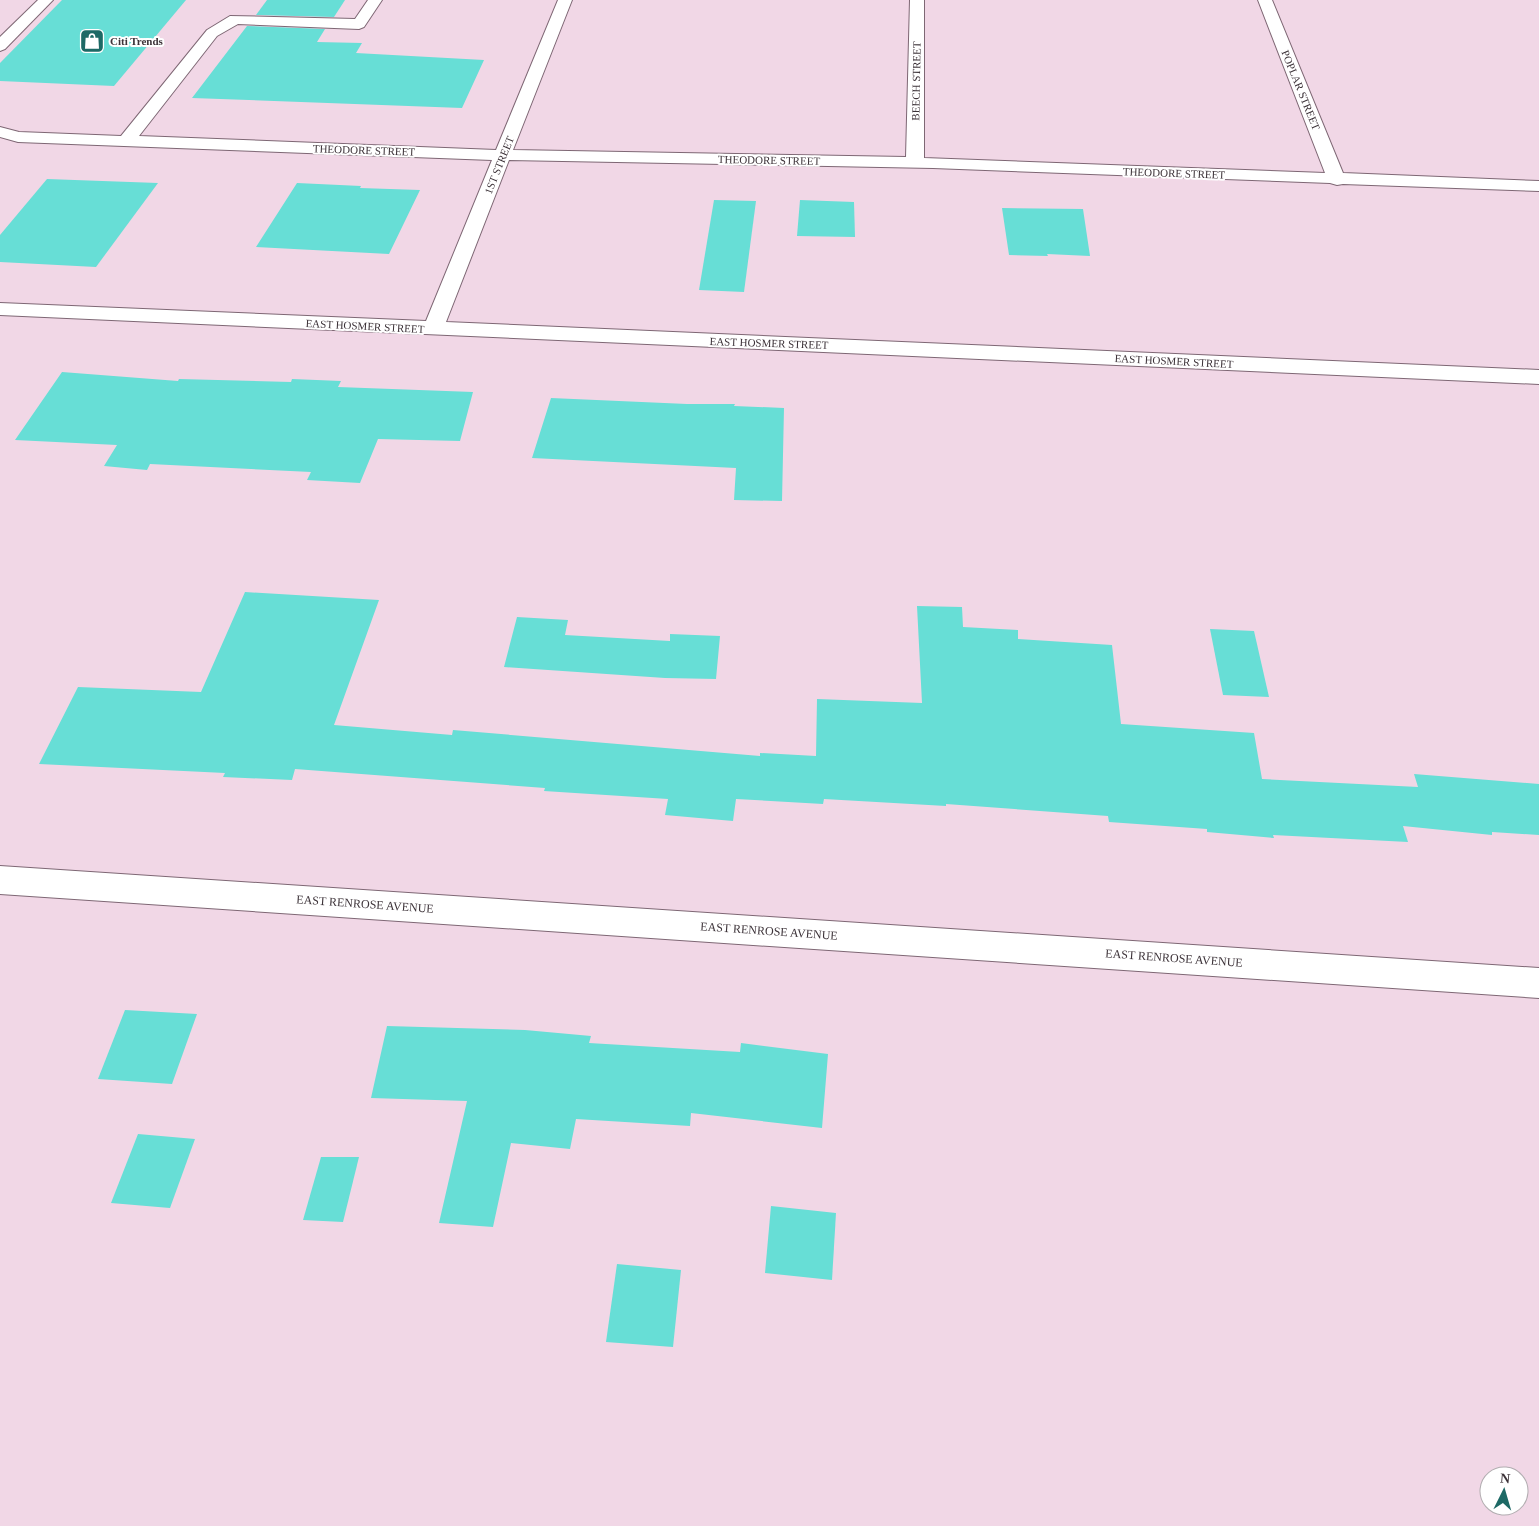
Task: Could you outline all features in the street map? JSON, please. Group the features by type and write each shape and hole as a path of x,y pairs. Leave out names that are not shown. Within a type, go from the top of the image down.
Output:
{"street":[{"path":"0,46 46,0"},
{"path":"126,141 212,33 235,19 359,24 375,0"},
{"name":"1ST STREET","path":"433,329 565,0"},
{"name":"BEECH STREET","path":"915,163 917,0"},
{"name":"POPLAR STREET","path":"1265,0 1337,180"},
{"name":"THEODORE STREET","path":"0,132 18,137 503,155 915,163 1539,186"},
{"name":"EAST HOSMER STREET","path":"0,309 1539,377"},
{"name":"EAST RENROSE AVENUE","path":"0,880 1539,983"}],"building":[{"path":"62,0 186,0 114,86 0,81 0,63"},
{"path":"267,0 345,0 334,17 256,15"},
{"path":"247,26 325,29 317,42 362,43 356,53 484,60 462,108 192,98"},
{"path":"47,179 158,183 96,267 0,262 0,235"},
{"path":"297,183 420,190 389,254 256,247"},
{"path":"714,200 756,201 744,292 699,290"},
{"path":"800,200 854,202 855,237 797,236"},
{"path":"1002,208 1083,209 1090,256 1009,255"},
{"path":"62,372 178,381 179,379 291,382 292,379 341,381 338,387 473,392 460,441 378,439 360,483 307,480 311,472 150,464 147,470 104,466 117,445 15,440"},
{"path":"551,398 687,404 735,404 734,406 784,408 782,501 734,500 736,468 532,458"},
{"path":"245,592 379,600 334,725 452,735 453,730 760,756 760,753 816,756 817,699 922,703 917,606 962,607 963,627 1018,630 1018,639 1112,645 1121,724 1254,733 1262,779 1418,787 1414,774 1539,784 1539,835 1492,832 1492,835 1403,826 1408,842 1273,835 1274,838 1207,832 1207,829 1109,822 1108,816 946,804 946,806 824,799 823,804 736,799 733,821 665,815 668,799 544,791 545,788 295,769 292,780 223,777 225,773 39,764 78,687 201,692"},
{"path":"517,617 568,620 565,635 670,641 670,634 720,636 716,679 665,678 504,667"},
{"path":"1210,629 1254,631 1269,697 1223,695"},
{"path":"125,1010 197,1014 172,1084 98,1079"},
{"path":"387,1026 525,1030 591,1036 589,1043 740,1052 741,1043 828,1054 822,1128 691,1113 690,1126 576,1119 570,1149 511,1143 493,1227 439,1223 467,1101 371,1098"},
{"path":"138,1134 195,1139 170,1208 111,1203"},
{"path":"321,1157 359,1157 343,1222 303,1220"},
{"path":"771,1206 836,1213 832,1280 765,1273"},
{"path":"617,1264 681,1270 673,1347 606,1342"}],"place":[{"name":"Citi Trends","path":"92,41"}]}
